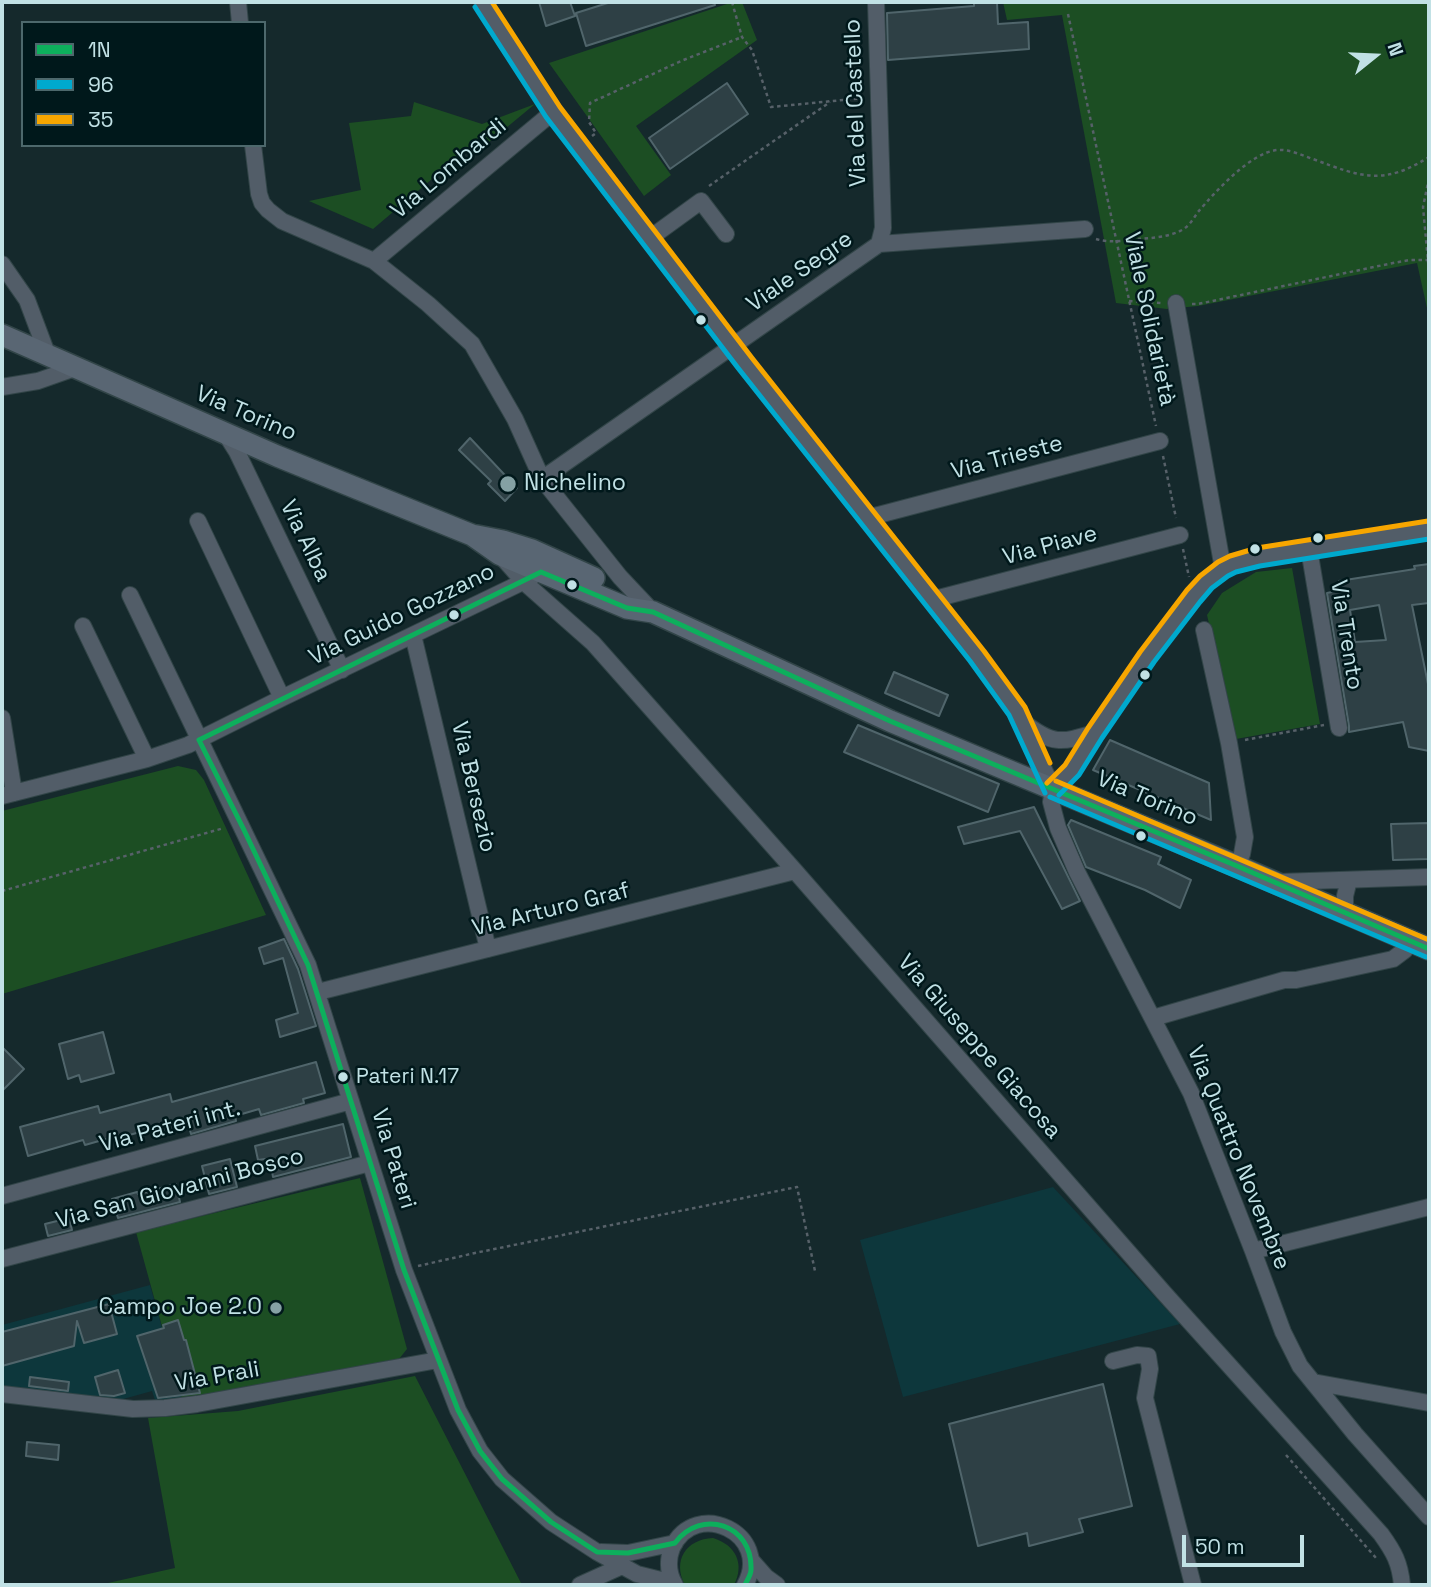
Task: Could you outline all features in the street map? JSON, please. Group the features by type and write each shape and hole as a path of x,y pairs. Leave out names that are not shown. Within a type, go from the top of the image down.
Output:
{"main road":[{"name":"Via Torino","path":"2,335 277,456 472,535 532,550 621,583 653,612 890,721 1429,949"},
{"name":"Via Torino","path":"472,535 532,577 575,585 627,608 653,612"}],"street":[{"path":"238,2 240,21"},
{"name":"Via Quattro Novembre","path":"482,2 553,112 732,347 977,656 1017,711 1053,789 1051,802 1058,828 1072,861 1191,1093 1283,1332 1300,1366 1429,1517"},
{"name":"Via del Castello","path":"876,2 883,228 879,244"},
{"name":"Via Lombardi","path":"374,261 553,112"},
{"path":"253,147 259,194 268,210 282,221 374,261 472,344 515,419 542,480 621,583"},
{"path":"650,238 701,201 726,234"},
{"name":"Viale Segre","path":"542,480 879,244 1085,229"},
{"path":"2,264 27,300 48,356"},
{"path":"1176,303 1223,569"},
{"path":"2,387 38,381 75,368"},
{"name":"Via Alba","path":"225,433 237,452 342,670"},
{"name":"Via Trieste","path":"867,518 1160,441"},
{"path":"198,521 282,698"},
{"path":"1053,789 1072,770 1147,657 1193,596 1223,569 1258,557 1429,530"},
{"name":"Via Piave","path":"931,600 1180,535"},
{"name":"Via Trento","path":"1309,549 1338,725"},
{"name":"Via Guido Gozzano","path":"8,794 188,746 532,577"},
{"name":"Via Giuseppe Giacosa","path":"532,577 795,871 1164,1293 1381,1534 1395,1552 1402,1585"},
{"path":"130,595 199,740"},
{"path":"83,626 147,759"},
{"path":"1203,630 1245,837 1237,866"},
{"name":"Via Bersezio","path":"414,635 488,949"},
{"path":"2,718 8,794"},
{"path":"1022,721 1049,739 1068,741 1095,733"},
{"name":"Via Pateri","path":"199,740 308,965 404,1270 458,1410 480,1451 502,1479 551,1522 637,1574 674,1584"},
{"name":"Via Arturo Graf","path":"318,992 795,871"},
{"path":"1276,883 1429,877"},
{"path":"1345,912 1349,880"},
{"path":"1153,1018 1284,980 1351,970 1393,959 1405,950 1409,942"},
{"name":"Via Pateri int.","path":"2,1196 351,1101"},
{"name":"Via San Giovanni Bosco","path":"2,1259 370,1163"},
{"path":"1253,1251 1429,1208"},
{"path":"1113,1361 1137,1355 1148,1356 1150,1369 1145,1398 1193,1585"},
{"name":"Via Prali","path":"2,1394 133,1409 165,1408 438,1360"},
{"path":"1313,1382 1429,1403"},
{"path":"597,1552 628,1553 675,1543 681,1535 698,1525 719,1524 744,1541 748,1550 751,1571 745,1585"},
{"name":"Via Pateri","path":"674,1584 668,1563 675,1543"},
{"path":"751,1560 777,1585"},
{"path":"580,1585 622,1566"}],"path":[{"path":"732,2 742,37 752,50 771,107 878,96"},
{"name":"Viale Solidarietà","path":"1068,14 1193,596"},
{"path":"579,146 596,133 589,122 590,103 681,61 742,37"},
{"path":"705,188 830,102"},
{"path":"1085,229 1098,241 1154,237 1180,232 1190,225 1220,187 1238,171 1264,153 1277,150 1289,151 1366,176 1401,172 1429,157"},
{"path":"1429,178 1423,207 1429,272"},
{"path":"1198,304 1394,263 1428,260"},
{"path":"1228,743 1338,725"},
{"path":"2,891 241,823"},
{"path":"404,1270 797,1187 815,1271"}],"shaded area":[{"path":"1053,1187 1180,1324 903,1397 860,1240"},
{"path":"150,1285 182,1399 155,1400 152,1391 109,1403 2,1387 2,1325"}],"green space":[{"path":"733,2 742,2 757,40 636,126 671,175 644,196 549,63"},
{"path":"1003,2 1429,2 1429,317 1417,263 1198,306 1167,309 1116,303 1062,15 1007,20"},
{"path":"414,102 482,124 535,104 483,147 478,140 373,229 309,201 361,190 349,123 411,116"},
{"path":"1292,568 1320,724 1236,739 1207,615 1222,593 1256,572"},
{"path":"178,766 196,770 204,780 266,915 2,994 2,811"},
{"name":"Campo Joe 2.0","path":"360,1178 407,1349 399,1359 182,1399 136,1232"},
{"path":"415,1376 522,1585 99,1585 175,1568 148,1418 238,1411"},
{"path":"713,1538 728,1545 736,1556 739,1570 734,1585 685,1585 680,1568 684,1553 695,1542"}],"building":[{"path":"539,2 570,2 575,16 546,26"},
{"path":"611,2 714,2 715,5 586,46 576,13"},
{"path":"974,2 997,2 998,24 1028,22 1029,49 888,60 887,13 974,6"},
{"path":"727,83 748,114 670,169 649,138"},
{"path":"470,438 517,488 505,501 488,484 491,481 459,450"},
{"path":"1429,564 1429,603 1412,605 1429,689 1429,751 1409,747 1403,722 1349,732 1327,593 1341,590 1339,581 1415,569 1414,566","holes":["1379,605 1386,640 1355,642 1350,610"]},
{"path":"894,672 948,695 939,716 885,693"},
{"path":"858,725 999,784 988,812 844,752"},
{"path":"1110,740 1209,783 1211,820 1093,770"},
{"path":"1034,807 1080,901 1062,909 1020,831 964,844 958,827"},
{"path":"1071,820 1161,857 1158,864 1191,880 1180,908 1145,890 1086,867 1068,825"},
{"path":"1429,823 1429,859 1393,860 1391,824"},
{"path":"284,939 298,969 316,1026 280,1037 276,1020 298,1013 283,958 264,964 259,948"},
{"path":"103,1032 114,1073 81,1082 79,1075 68,1079 59,1044"},
{"path":"2,1047 24,1069 2,1091"},
{"path":"316,1062 325,1093 303,1099 304,1103 261,1115 259,1109 235,1116 236,1121 191,1134 189,1127 157,1134 155,1128 85,1145 83,1140 28,1156 20,1127 98,1106 100,1113 170,1094 172,1102"},
{"path":"343,1124 351,1157 273,1177 271,1165 267,1166 265,1159 258,1160 255,1146"},
{"path":"230,1159 237,1187 209,1194 202,1166"},
{"path":"176,1184 180,1202 118,1218 112,1199"},
{"path":"69,1218 72,1230 48,1236 45,1224"},
{"path":"109,1304 117,1334 84,1343 77,1321 74,1346 2,1366 2,1332"},
{"path":"178,1320 200,1393 158,1398 137,1336 164,1328 163,1325"},
{"path":"118,1370 125,1393 114,1396 100,1395 95,1377"},
{"path":"30,1377 69,1382 68,1391 29,1386"},
{"path":"1103,1384 1132,1506 1079,1519 1083,1532 1029,1546 1027,1533 978,1546 949,1424"},
{"path":"27,1442 59,1445 58,1460 26,1456"}],"transit line":[{"name":"35","path":"492,2 560,107 752,358 984,651 1025,707 1050,763"},
{"name":"96","path":"475,7 546,117 738,368 970,661 1009,715 1045,793"},
{"name":"35","path":"1047,783 1065,765 1140,652 1187,590 1218,562 1257,548 1428,521"},
{"name":"96","path":"1059,795 1079,775 1154,662 1200,602 1228,576 1260,566 1429,539"},
{"name":"1N","path":"541,572 627,608 653,612 890,721 1429,949"},
{"name":"1N","path":"199,740 541,572"},
{"name":"1N","path":"199,740 308,965 404,1270 458,1410 480,1451 502,1479 551,1522 597,1552 628,1553 675,1543 686,1532 698,1526 724,1526 744,1541 749,1554 751,1572 745,1585"},
{"name":"35","path":"1056,781 1429,940"},
{"name":"96","path":"1050,797 1426,957"}],"place":[{"name":"Nichelino","path":"508,484"},
{"name":"Pateri N.17","path":"343,1077"},
{"name":"Campo Joe 2.0","path":"276,1308"}]}
